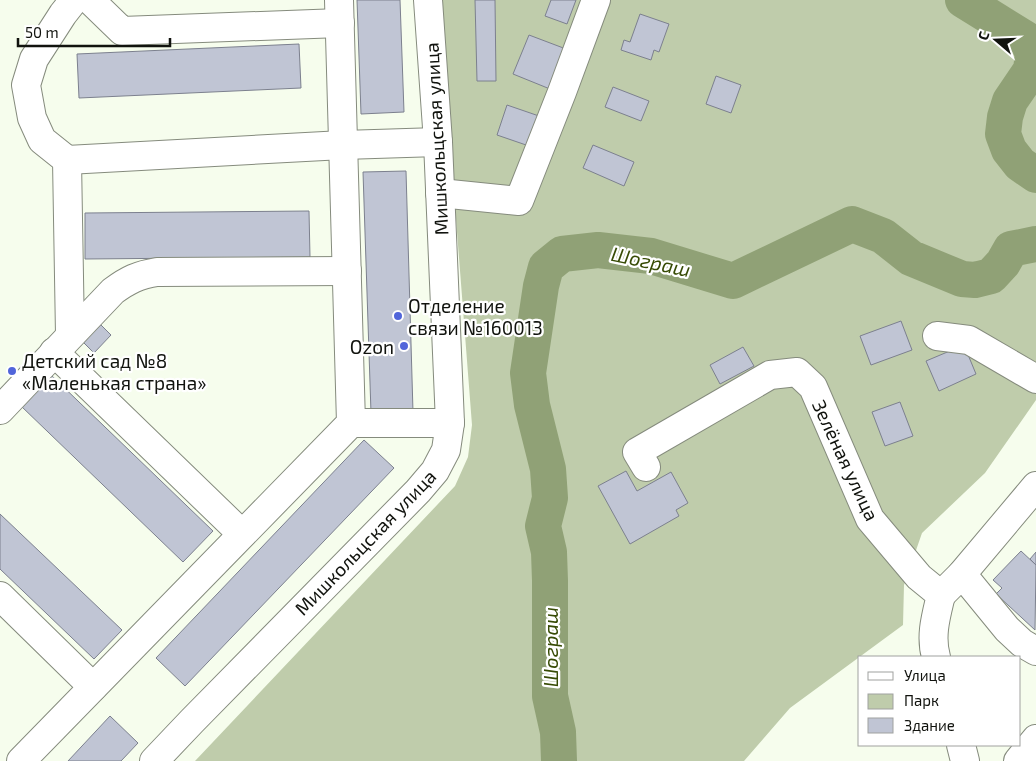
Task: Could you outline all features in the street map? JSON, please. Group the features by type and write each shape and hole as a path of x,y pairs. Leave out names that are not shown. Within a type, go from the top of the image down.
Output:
{"street":[{"path":"74,0 34,59 26,85 32,118 42,140 67,160 438,142"},
{"path":"90,0 122,31 339,12 351,423"},
{"name":"Мишкольцская улица","path":"154,761 435,471 446,450 450,423 438,142 428,0"},
{"path":"440,193 519,201 596,0"},
{"path":"67,160 62,344 242,534"},
{"path":"0,410 113,291 139,275 157,272 347,271"},
{"path":"937,336 969,340 1036,379"},
{"name":"Зелёная улица","path":"646,468 637,452 770,375 797,372 813,387 870,519 919,577 941,595"},
{"path":"21,761 351,423 450,423"},
{"path":"936,656 933,647 934,621 941,595 962,574 1036,486"},
{"path":"962,574 1007,629 1022,643 1036,651"},
{"path":"0,596 93,687"},
{"path":"1018,761 1036,739"},
{"path":"960,746 965,761"}],"green space":[{"path":"439,0 1036,0 1036,400 985,473 922,533 904,585 903,625 861,656 858,656 858,658 790,708 744,761 195,761 455,486 468,457 472,425"}],"building":[{"path":"357,0 400,0 404,112 361,114"},
{"path":"475,0 495,0 496,81 477,81"},
{"path":"551,0 576,0 567,24 545,16"},
{"path":"640,14 669,24 659,52 654,50 651,60 621,50 624,40 630,42"},
{"path":"529,35 566,49 550,89 513,74"},
{"path":"299,44 301,88 79,98 77,54"},
{"path":"716,76 741,85 731,113 706,104"},
{"path":"613,87 649,101 641,121 605,107"},
{"path":"507,105 539,116 529,146 497,135"},
{"path":"593,145 634,162 624,186 583,168"},
{"path":"406,171 413,412 371,413 363,172"},
{"path":"309,211 310,257 85,259 85,213"},
{"path":"901,321 912,350 871,365 860,336"},
{"path":"99,323 111,335 94,353 82,341"},
{"path":"964,345 976,374 939,391 926,361"},
{"path":"743,347 754,366 720,384 710,365"},
{"path":"51,375 213,531 183,562 21,406"},
{"path":"900,402 913,436 885,446 872,412"},
{"path":"364,440 394,468 185,686 156,658"},
{"path":"626,471 637,491 671,472 688,503 676,510 679,516 630,544 598,486"},
{"path":"0,514 122,630 94,659 0,569"},
{"path":"1021,551 1036,565 1035,630 996,594 1002,588 993,580"},
{"path":"1036,552 1036,565 1030,559"},
{"path":"110,716 138,743 121,761 68,761"}],"waterway":[{"name":"Шограш","path":"963,0 1026,39 1033,53 1031,70 1010,101 1005,117 1003,134 1009,150 1020,164 1036,175"},
{"name":"Шограш","path":"559,761 558,732 550,696 549,552 543,526 550,498 548,469 532,405 528,373 541,286 546,267 562,254 598,250 651,256 733,281 852,224 883,236 911,258 962,279 975,280 991,276 1003,263 1011,249 1036,244"}],"place":[{"name":"Отделение связи №160013","path":"398,316"},
{"name":"Ozon","path":"404,346"},
{"name":"Детский сад №8 «Маленькая страна»","path":"12,371"}]}
